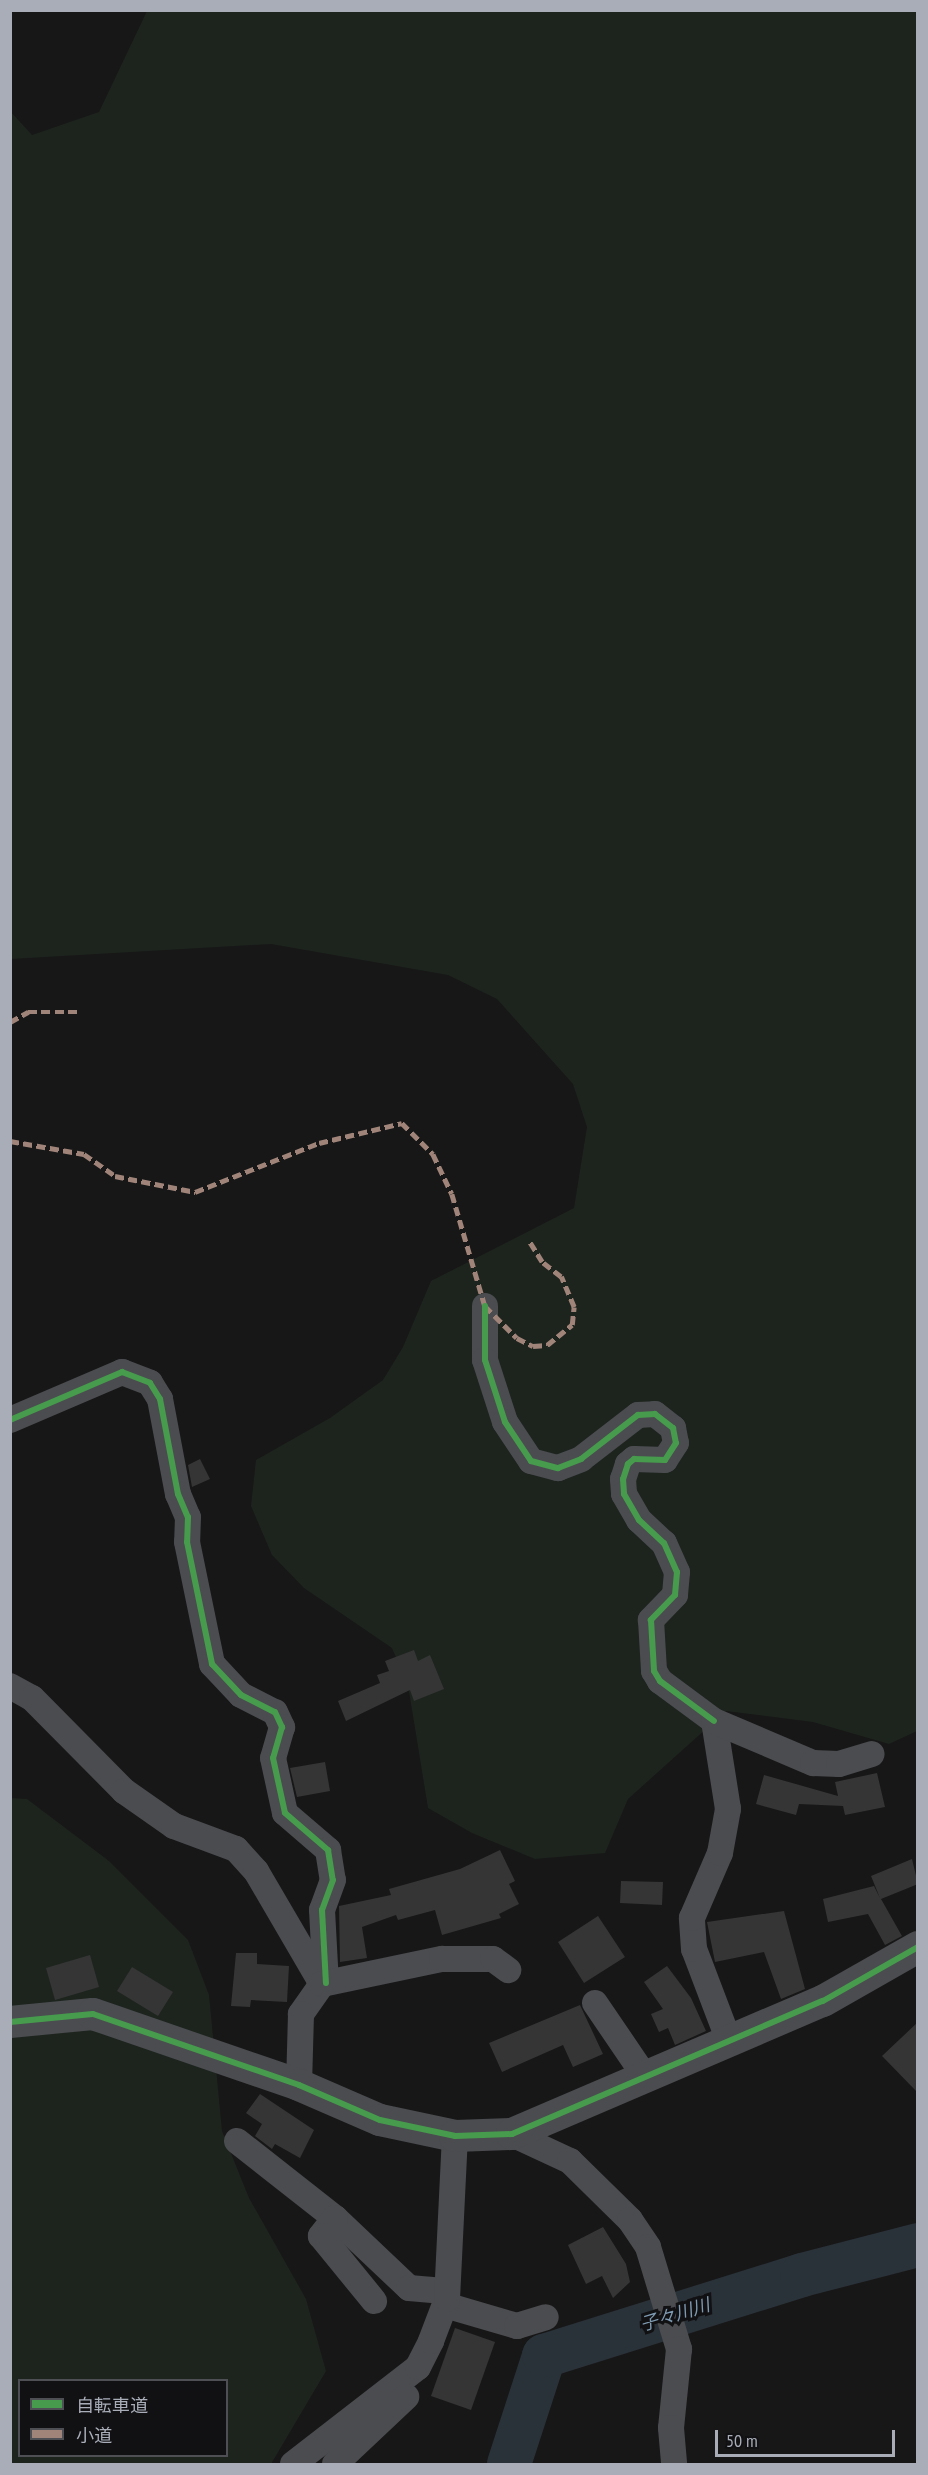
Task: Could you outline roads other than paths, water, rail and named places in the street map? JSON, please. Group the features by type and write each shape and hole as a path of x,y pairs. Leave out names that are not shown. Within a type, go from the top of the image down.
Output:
{"street":[{"path":"485,1306 485,1360 505,1422 531,1461 558,1468 581,1459 638,1415 655,1414 673,1428 676,1443 665,1460 634,1459 628,1464 622,1479 624,1494 639,1520 664,1543 677,1572 675,1595 651,1620 654,1671 660,1681 714,1721 813,1763 839,1764 870,1754"},
{"path":"10,1420 122,1372 150,1383 160,1399 178,1494 188,1517 188,1542 212,1664 241,1695 275,1712 282,1727 273,1758 285,1814 328,1850 333,1880 322,1910 324,1984 301,2014 299,2085"},
{"path":"10,1686 32,1698 124,1791 174,1827 236,1849 248,1860 324,1984"},
{"path":"714,1721 728,1809 720,1853 692,1918 694,1949 729,2041"},
{"path":"10,2022 93,2014 299,2085 380,2120 455,2136 512,2134 823,2001 918,1947"},
{"path":"324,1984 442,1959 493,1959 508,1970"},
{"path":"596,2003 646,2078"},
{"path":"512,2134 570,2161 630,2220 648,2247 668,2304 679,2349 671,2428 674,2464"},
{"path":"335,2464 411,2392 418,2367 446,2298 455,2136"},
{"path":"237,2141 335,2218 409,2288 446,2298 517,2326 546,2317"},
{"path":"335,2218 321,2236 374,2301"},
{"path":"293,2464 418,2367"}],"waterway":[{"name":"子々川川","path":"509,2464 544,2356 802,2275 918,2245"}]}
